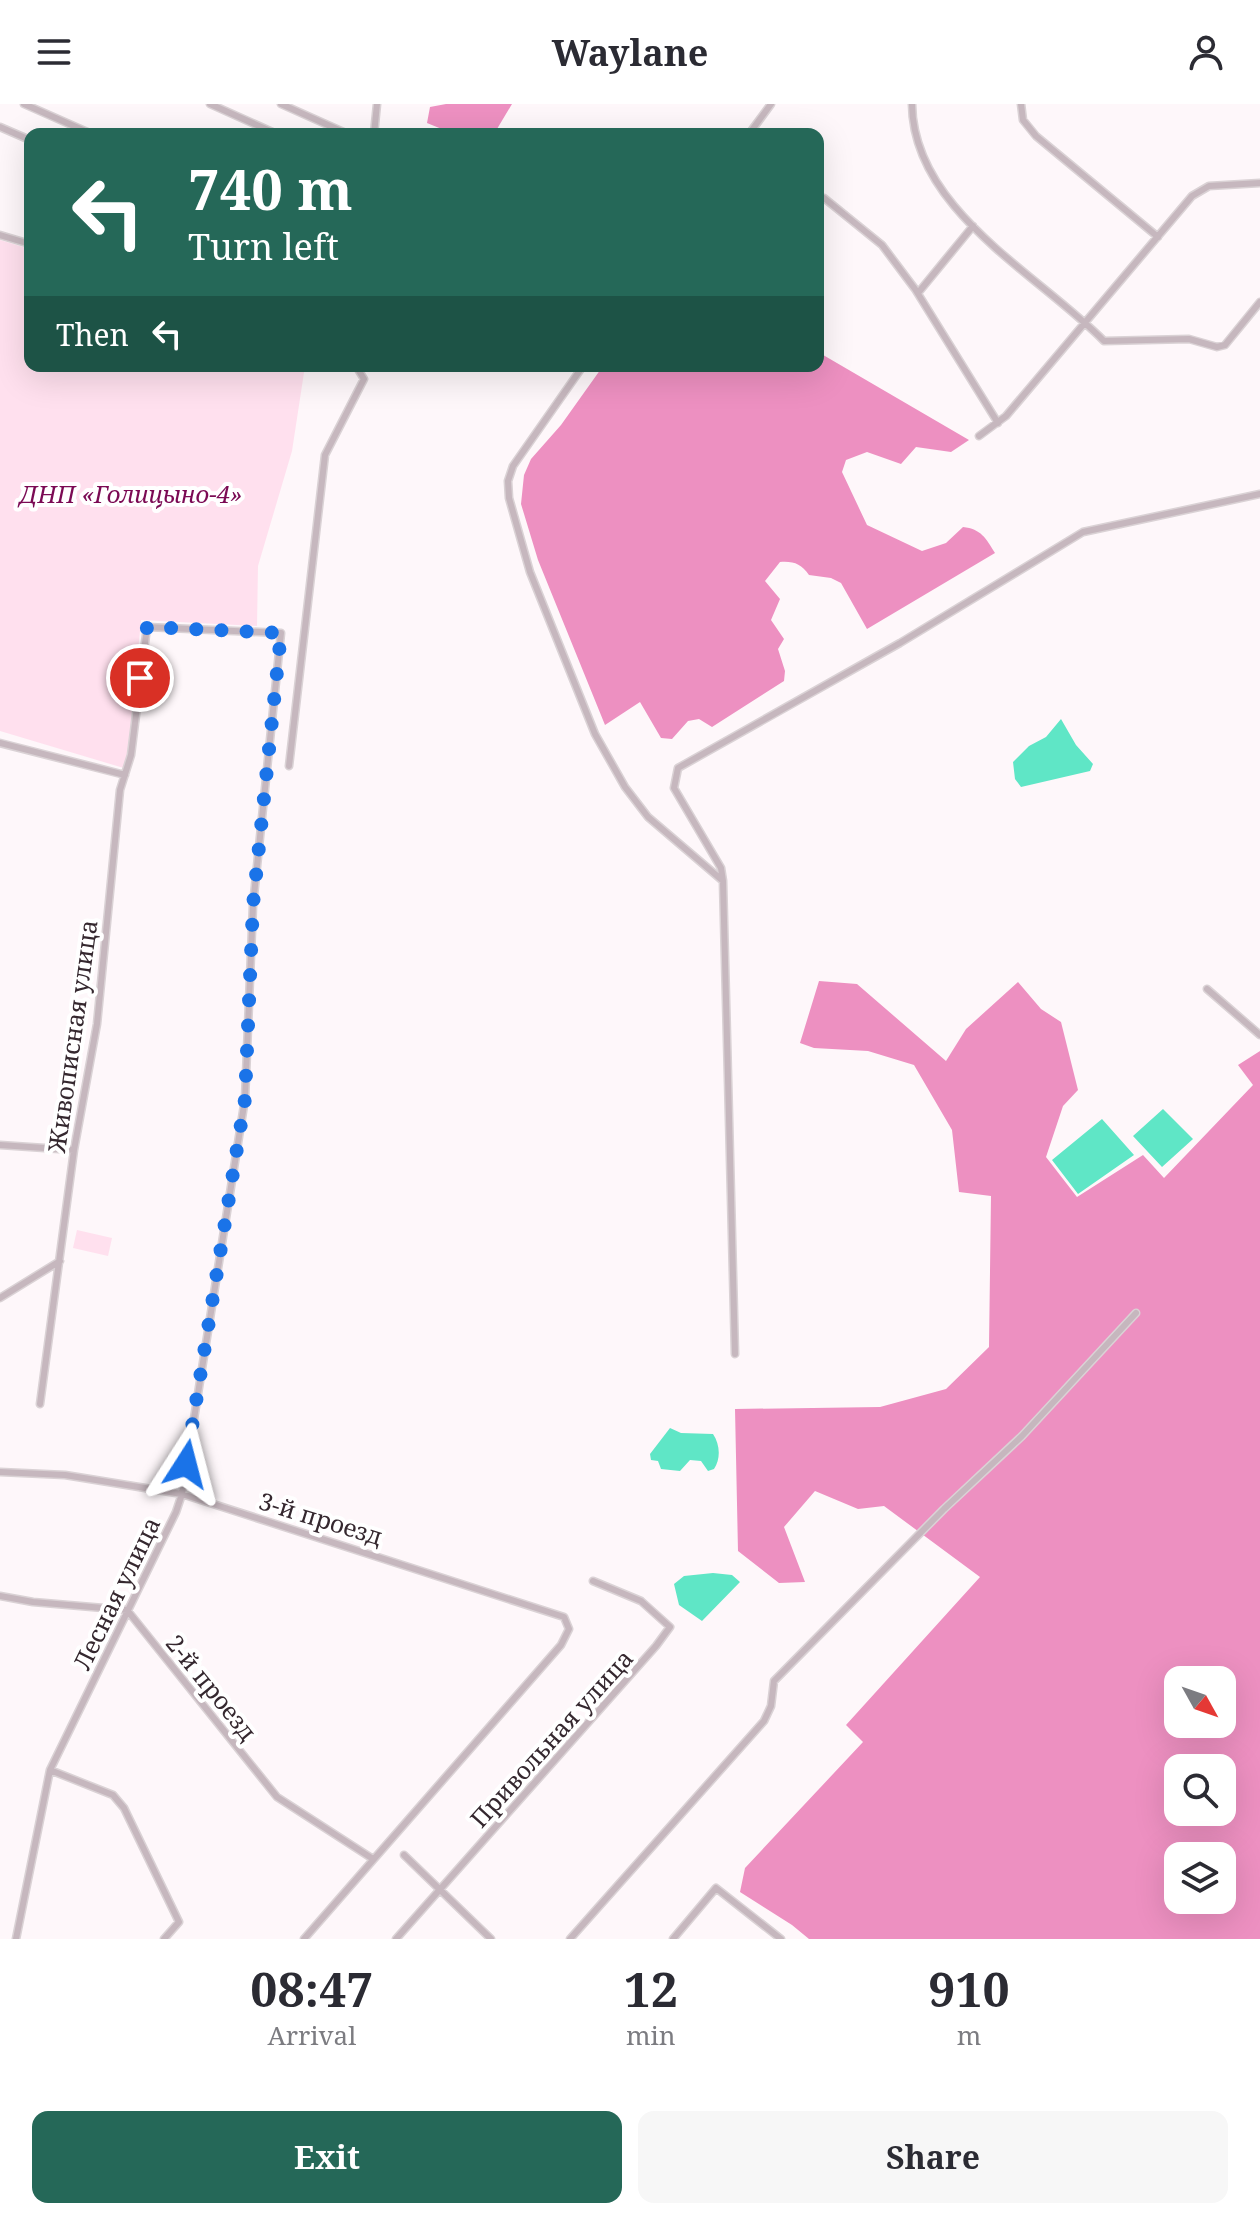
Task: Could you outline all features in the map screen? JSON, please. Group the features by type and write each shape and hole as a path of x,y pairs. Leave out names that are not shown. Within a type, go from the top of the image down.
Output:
{"street":[{"path":"24,104 78,128"},
{"path":"210,104 264,128"},
{"path":"281,104 335,128"},
{"path":"307,115 312,104"},
{"path":"375,128 377,104"},
{"path":"753,128 771,104"},
{"path":"912,104 912,123 925,166 946,198 973,226 1085,321 1104,341 1189,339 1217,347 1225,345 1260,302"},
{"path":"1021,104 1023,120 1036,136 1158,237"},
{"path":"0,127 24,137"},
{"path":"979,436 998,423 1192,196 1209,186 1260,183"},
{"path":"824,198 882,245 918,293 998,423"},
{"path":"918,293 973,226"},
{"path":"0,235 24,242"},
{"path":"289,766 325,455 364,379 360,372"},
{"path":"579,372 513,466 508,481 509,498 530,572 603,748 625,787 648,817 723,881"},
{"path":"735,1354 723,881 721,868 674,788 678,768 900,643 1083,532 1260,494"},
{"name":"Лесная улица","path":"16,1939 50,1770 182,1494 245,1099 253,905 281,633 147,627"},
{"name":"Живописная улица","path":"40,1404 74,1150 97,1024 118,805 131,755 147,627"},
{"path":"0,743 125,775"},
{"path":"1207,989 1260,1036"},
{"path":"0,1145 74,1150"},
{"path":"0,1298 60,1261"},
{"path":"570,1939 764,1721 771,1706 774,1681 944,1509 1022,1436 1136,1313"},
{"name":"3-й проезд","path":"0,1472 65,1475 182,1494 564,1617 569,1629 561,1645 373,1859"},
{"name":"Привольная улица","path":"396,1939 670,1627 641,1601 593,1581"},
{"path":"0,1596 127,1610"},
{"name":"2-й проезд","path":"127,1610 277,1797 373,1859"},
{"path":"50,1770 113,1795 124,1808 179,1922 164,1939"},
{"path":"404,1855 491,1939"},
{"path":"304,1939 373,1859"},
{"path":"673,1939 716,1888 781,1939"}],"green space":[{"name":"ДНП «Голицыно-4»","path":"0,240 24,247 24,372 304,372 292,451 258,566 257,626 141,620 127,769 0,731"},
{"path":"77,1230 112,1238 108,1256 73,1248"}],"shaded area":[{"path":"446,104 512,104 498,128 439,128 427,123 430,107"},
{"path":"824,355 969,440 951,452 916,447 901,464 867,452 846,460 842,472 867,525 922,551 946,543 963,527 969,528 982,535 995,553 867,629 841,583 831,578 809,575 793,563 780,562 765,581 780,599 771,620 784,639 778,649 785,671 784,681 712,727 699,719 688,721 672,739 661,738 640,702 605,725 538,560 521,504 524,475 531,459 561,425 599,372 824,372"},
{"path":"1061,719 1076,745 1093,764 1090,771 1021,787 1015,779 1013,762 1029,746 1046,737"},
{"path":"819,981 857,984 946,1061 966,1029 1018,982 1041,1009 1061,1022 1078,1090 1063,1106 1046,1157 1077,1197 1143,1155 1164,1178 1253,1085 1238,1065 1260,1051 1260,1939 809,1939 740,1892 745,1868 863,1742 846,1725 980,1577 884,1506 858,1509 815,1491 784,1527 805,1582 779,1583 738,1551 735,1409 880,1407 946,1389 989,1347 991,1196 959,1192 952,1130 914,1065 868,1051 814,1048 800,1043"},
{"path":"1163,1109 1193,1139 1162,1167 1133,1136"},
{"path":"1102,1119 1134,1155 1078,1194 1052,1160"},
{"path":"670,1428 681,1433 713,1434 719,1452 714,1469 708,1471 701,1461 690,1460 680,1471 661,1469 658,1461 651,1460 650,1454"},
{"path":"732,1575 740,1582 702,1621 679,1605 674,1584 684,1576"}],"route":[{"path":"140,678 147,627 281,633 253,905 245,1099 186,1464"}]}
